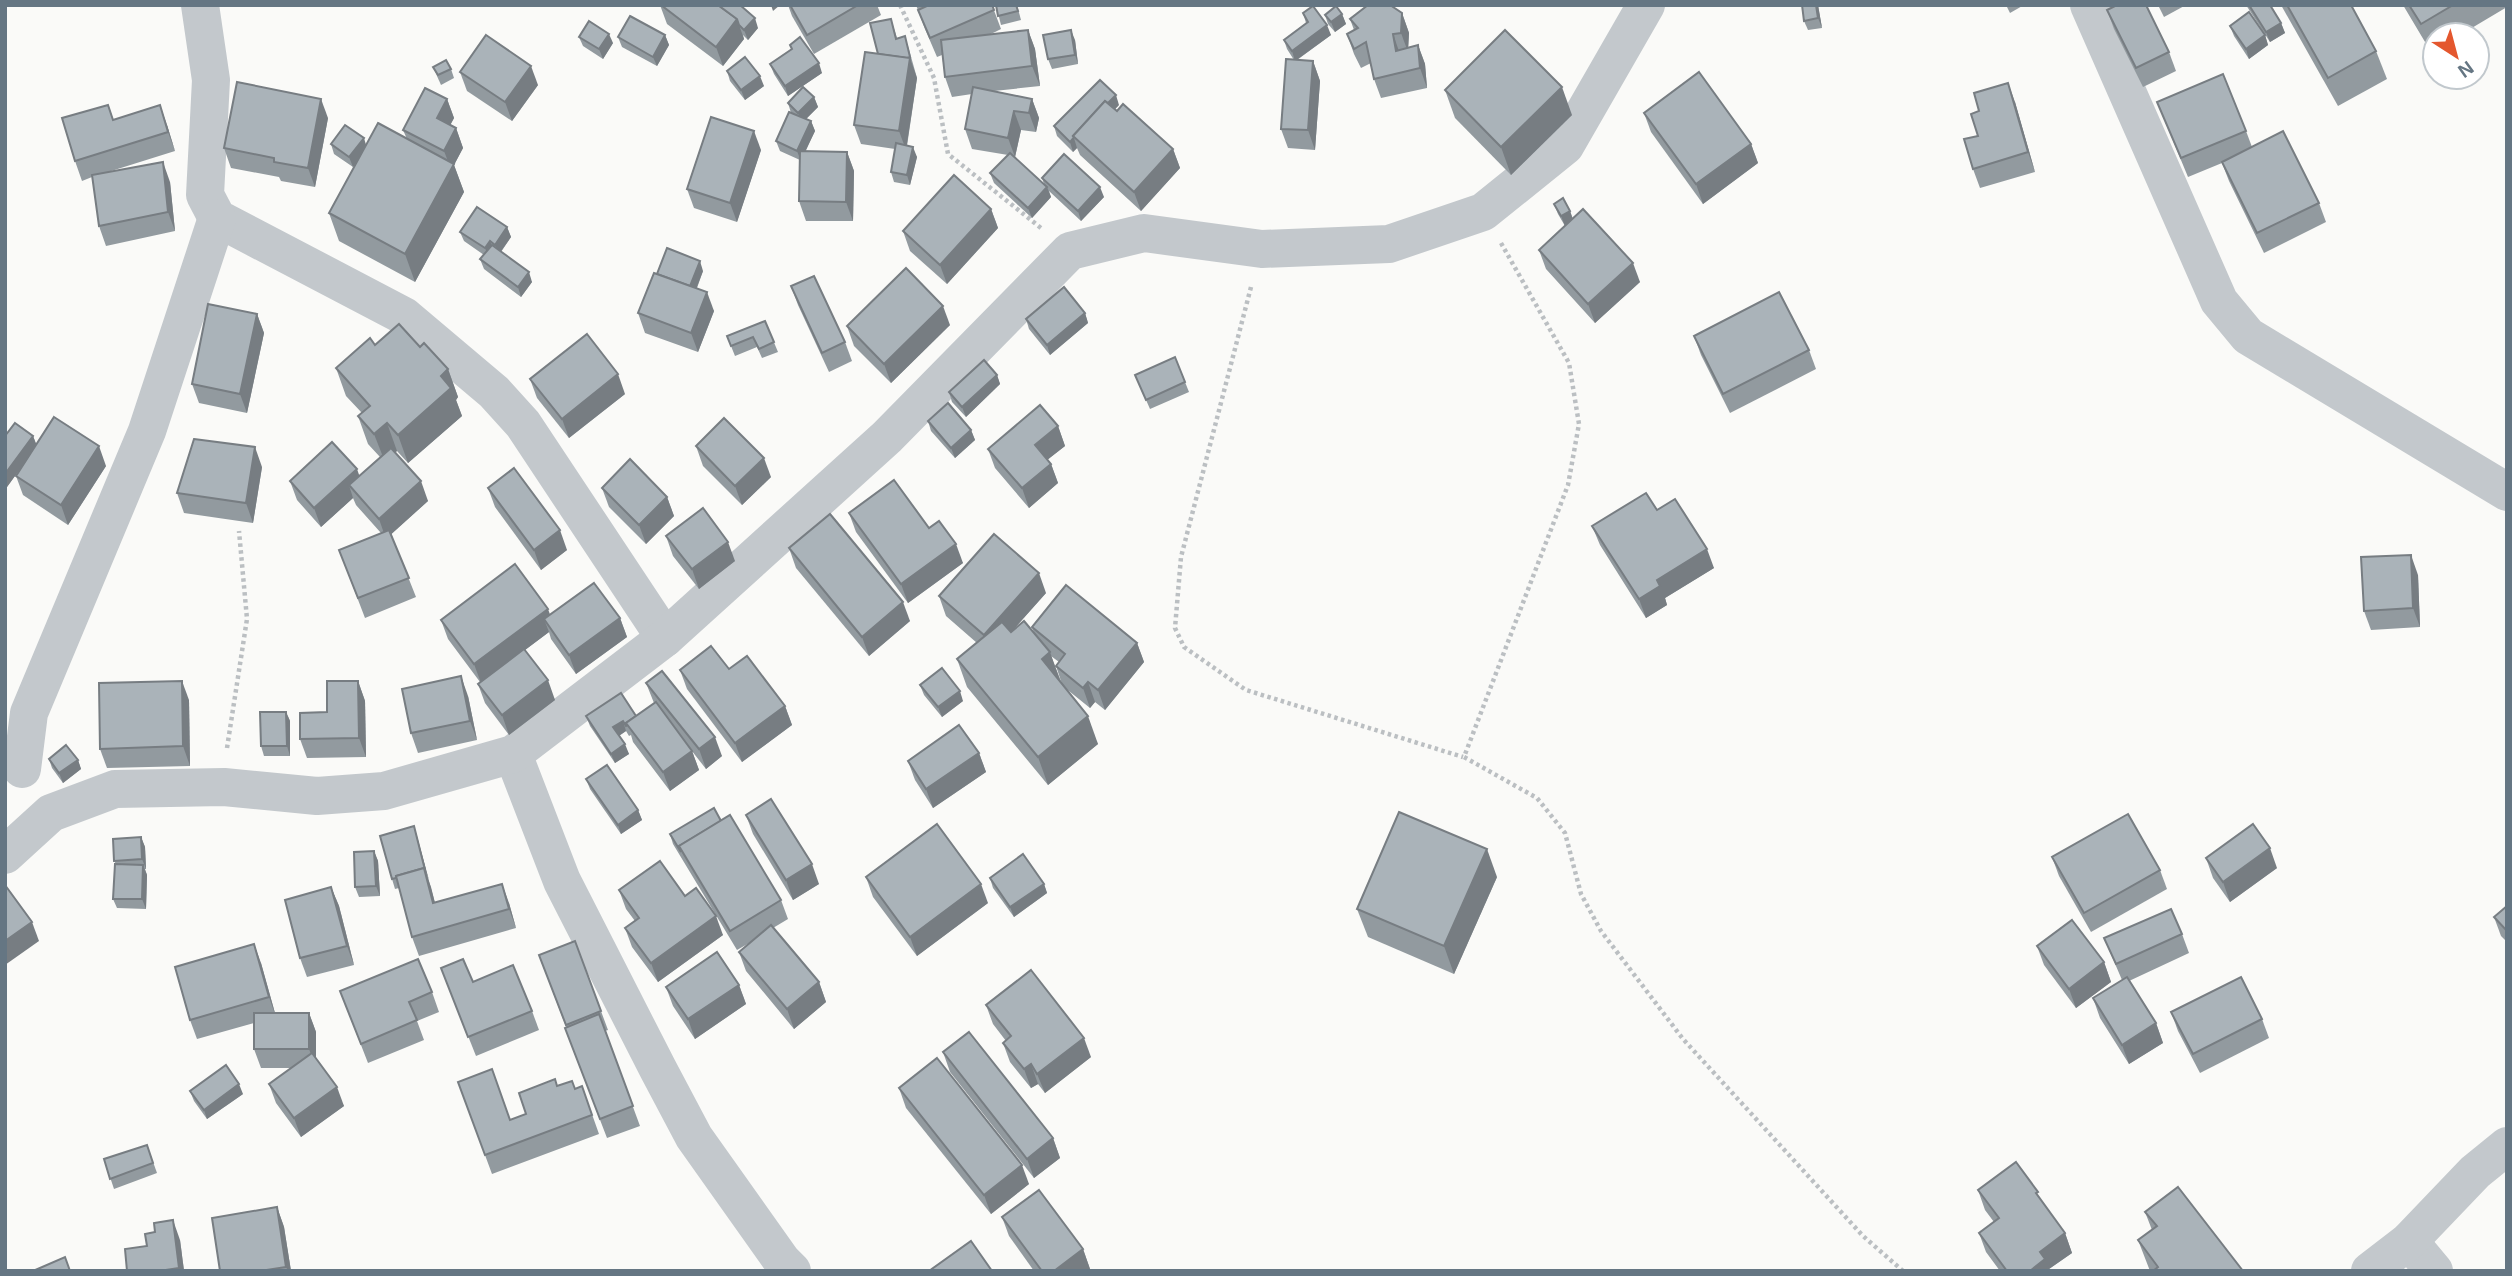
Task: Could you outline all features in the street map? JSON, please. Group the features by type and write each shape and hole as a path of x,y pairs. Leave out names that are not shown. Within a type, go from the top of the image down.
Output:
{"street":[{"path":"200,5 211,80 205,195 217,218 404,316 494,392 523,424 665,638"},
{"path":"5,855 51,813 115,789 224,787 317,796 384,791 513,754 665,638 887,437 1070,251 1144,233 1262,249 1389,244 1483,212 1565,146 1646,5"},
{"path":"2089,5 2219,301 2248,335 2507,492"},
{"path":"51,813 13,761 29,713 147,431 217,218"},
{"path":"513,754 562,881 694,1137 782,1261 792,1271"},
{"path":"2370,1271 2409,1241 2475,1172 2507,1146"},
{"path":"2409,1241 2434,1271"}],"path":[{"path":"900,5 934,78 948,153 1070,251"},
{"path":"1464,757 1568,485 1579,424 1569,363 1483,212"},
{"path":"1262,249 1181,557 1175,628 1184,647 1246,690 1464,757 1537,798 1565,834 1581,894 1601,931 1683,1039 1863,1236 1903,1271"},
{"path":"224,787 247,619 239,531"}],"building":[{"path":"661,5 718,5 737,19 716,47"},
{"path":"718,5 740,5 755,18 744,30 737,19"},
{"path":"790,5 858,5 807,35"},
{"path":"929,5 992,5 994,10 930,38 918,10"},
{"path":"996,5 1016,5 1018,11 998,16"},
{"path":"1368,5 1390,5 1402,13 1401,33 1393,34 1396,51 1418,45 1420,68 1374,79 1366,42 1354,49 1347,34 1358,28 1350,19"},
{"path":"1802,5 1816,5 1818,18 1804,21"},
{"path":"2117,5 2146,5 2169,52 2136,68 2107,10"},
{"path":"2249,5 2270,5 2281,23 2266,32"},
{"path":"2287,5 2351,5 2376,51 2328,78"},
{"path":"2409,5 2453,5 2426,21 2421,21 2421,24"},
{"path":"1313,6 1327,25 1292,51 1284,40 1308,22 1303,13"},
{"path":"1336,6 1342,14 1331,22 1325,15"},
{"path":"2249,12 2265,35 2246,49 2230,26"},
{"path":"630,16 665,35 653,57 618,37"},
{"path":"891,19 896,39 905,36 910,57 878,54 870,23"},
{"path":"589,21 609,34 599,49 579,37"},
{"path":"1028,30 1032,66 945,77 941,40"},
{"path":"1071,30 1075,55 1048,59 1043,35"},
{"path":"1505,30 1562,87 1501,147 1445,90"},
{"path":"486,35 531,66 505,102 460,72"},
{"path":"800,37 819,63 785,86 770,64 792,49 790,45"},
{"path":"865,52 910,58 899,131 854,125"},
{"path":"745,57 760,76 741,90 727,71"},
{"path":"1286,59 1313,61 1308,130 1281,129"},
{"path":"446,60 451,69 438,75 433,67"},
{"path":"1699,72 1751,144 1696,184 1644,113"},
{"path":"2223,74 2246,131 2181,158 2157,102"},
{"path":"1100,80 1116,95 1108,103 1105,101 1070,142 1054,126"},
{"path":"237,82 321,99 308,168 224,148"},
{"path":"2008,83 2028,152 1973,169 1964,139 1978,136 1971,114 1979,111 1974,93"},
{"path":"803,87 814,97 798,113 788,103"},
{"path":"973,87 1032,99 1029,113 1014,111 1008,138 965,129"},
{"path":"425,88 447,99 437,118 456,128 444,151 403,130"},
{"path":"1105,101 1117,111 1123,104 1173,149 1134,192 1073,136"},
{"path":"108,105 113,120 160,105 168,132 75,161 62,118"},
{"path":"789,112 811,121 797,151 776,141"},
{"path":"711,117 754,131 730,203 687,189"},
{"path":"378,123 454,164 405,254 329,213"},
{"path":"345,125 364,138 349,157 331,144"},
{"path":"2283,131 2319,203 2257,233 2222,162"},
{"path":"896,143 913,147 907,175 891,172"},
{"path":"800,151 847,152 846,202 799,201"},
{"path":"1010,153 1047,187 1028,208 990,173"},
{"path":"1064,154 1100,187 1078,211 1042,178"},
{"path":"163,162 168,212 99,226 92,175"},
{"path":"954,175 991,209 940,265 903,231"},
{"path":"1563,198 1570,211 1561,216 1554,204"},
{"path":"477,207 507,227 495,245 490,241 485,248 460,232"},
{"path":"1583,209 1633,263 1588,304 1539,250"},
{"path":"492,245 529,272 518,287 480,259"},
{"path":"667,248 700,261 690,286 657,274"},
{"path":"906,268 943,306 884,364 847,326"},
{"path":"654,273 707,292 691,333 638,313"},
{"path":"814,276 845,342 822,353 791,286"},
{"path":"1064,287 1085,313 1047,345 1026,319"},
{"path":"1779,292 1809,350 1723,394 1694,336"},
{"path":"208,304 257,314 240,394 192,384"},
{"path":"765,321 774,342 759,349 753,337 731,346 727,336"},
{"path":"399,324 420,347 424,343 448,369 441,376 451,388 398,435 387,423 374,434 358,416 370,406 336,368 370,338 375,345"},
{"path":"587,334 618,374 562,419 530,379"},
{"path":"1175,357 1185,382 1146,400 1135,375"},
{"path":"984,360 997,375 962,407 949,392"},
{"path":"948,403 971,430 951,448 928,421"},
{"path":"1040,405 1058,426 1035,445 1051,464 1022,488 988,449"},
{"path":"54,417 99,446 61,505 16,476"},
{"path":"724,418 764,458 735,486 696,446"},
{"path":"15,423 33,436 5,474 5,436"},
{"path":"194,439 255,447 246,503 177,493"},
{"path":"332,442 357,469 314,508 290,481"},
{"path":"391,448 421,481 379,519 349,485"},
{"path":"630,459 667,497 639,525 602,488"},
{"path":"514,468 560,530 534,550 488,488"},
{"path":"894,480 929,528 939,521 956,544 901,584 849,513"},
{"path":"1646,493 1657,510 1675,499 1707,549 1657,580 1660,586 1639,599 1592,526"},
{"path":"703,508 728,542 692,569 666,536"},
{"path":"830,514 903,602 862,637 789,548"},
{"path":"389,530 409,578 358,598 339,550"},
{"path":"994,534 1039,573 984,635 939,596"},
{"path":"2411,555 2413,608 2364,611 2361,557"},
{"path":"515,564 548,609 474,664 441,620"},
{"path":"594,583 620,618 569,655 544,619"},
{"path":"1066,585 1137,643 1098,690 1088,682 1083,688 1056,666 1065,654 1032,627"},
{"path":"1024,621 1050,652 1042,659 1088,716 1038,757 957,659 1002,622 1011,632"},
{"path":"711,646 729,669 747,656 785,706 735,743 680,670"},
{"path":"524,649 548,680 502,715 478,684"},
{"path":"942,668 960,691 938,707 920,685"},
{"path":"662,671 715,737 699,749 646,683"},
{"path":"461,676 470,721 411,733 402,689"},
{"path":"182,681 183,746 100,749 99,683"},
{"path":"327,681 358,681 359,738 300,739 300,713 327,712"},
{"path":"621,693 636,716 626,723 626,726 623,721 613,727 625,744 611,754 586,716"},
{"path":"656,702 692,751 663,772 626,723"},
{"path":"260,712 286,712 287,746 261,746"},
{"path":"959,725 979,753 926,789 908,761"},
{"path":"66,745 78,760 59,773 49,759"},
{"path":"607,765 638,810 618,825 586,779"},
{"path":"771,799 812,864 786,880 746,815"},
{"path":"714,808 721,821 679,846 681,852 670,834"},
{"path":"1399,812 1487,849 1444,946 1357,909"},
{"path":"2128,814 2160,870 2084,913 2052,857"},
{"path":"730,815 781,900 730,931 679,846"},
{"path":"937,824 981,884 910,937 866,877"},
{"path":"2253,824 2270,848 2223,882 2206,858"},
{"path":"414,826 425,870 424,868 392,879 380,836"},
{"path":"141,837 142,859 114,861 113,839"},
{"path":"374,851 376,886 355,887 354,852"},
{"path":"1023,854 1044,884 1010,907 990,878"},
{"path":"660,861 685,896 696,888 716,916 651,963 625,928 639,918 619,890"},
{"path":"115,864 143,865 142,899 113,899"},
{"path":"424,868 433,903 502,884 509,909 412,937 396,876"},
{"path":"5,885 32,922 5,941"},
{"path":"331,887 347,946 300,958 285,900"},
{"path":"2507,906 2507,931 2494,917"},
{"path":"2171,909 2182,934 2116,964 2104,938"},
{"path":"2072,920 2104,962 2069,989 2037,946"},
{"path":"771,925 819,982 787,1009 739,952"},
{"path":"575,941 601,1011 566,1025 539,955"},
{"path":"254,944 269,997 190,1020 175,967"},
{"path":"717,952 739,985 688,1019 666,987"},
{"path":"418,959 432,992 409,1002 417,1020 361,1044 340,991"},
{"path":"463,959 473,982 513,965 532,1011 468,1037 441,968"},
{"path":"1031,970 1084,1038 1037,1074 1031,1064 1024,1069 1003,1043 1011,1036 986,1005"},
{"path":"2127,977 2156,1023 2122,1045 2093,998"},
{"path":"2241,977 2262,1019 2193,1054 2171,1012"},
{"path":"254,1013 309,1013 309,1049 254,1049"},
{"path":"599,1014 633,1106 600,1119 565,1028"},
{"path":"969,1032 1053,1138 1027,1159 943,1052"},
{"path":"312,1053 337,1087 294,1118 269,1084"},
{"path":"937,1058 1022,1165 984,1195 899,1088"},
{"path":"226,1065 239,1084 204,1110 190,1091"},
{"path":"492,1069 510,1120 526,1114 519,1093 555,1079 557,1086 572,1081 575,1089 582,1086 592,1115 485,1155 458,1082"},
{"path":"147,1145 153,1163 110,1179 104,1159"},
{"path":"2016,1162 2065,1233 2040,1252 2045,1259 2030,1271 2007,1271 1979,1233 1999,1218 1978,1190"},
{"path":"2178,1187 2243,1271 2153,1271 2158,1267 2138,1240 2157,1226 2145,1212"},
{"path":"1039,1190 1083,1249 1054,1271 1042,1271 1002,1217"},
{"path":"277,1207 286,1267 260,1271 220,1271 212,1218"},
{"path":"173,1220 179,1268 127,1271 125,1249 147,1246 145,1234 155,1232 154,1223"},
{"path":"971,1241 992,1271 929,1271"},
{"path":"65,1257 70,1271 33,1271"}]}
